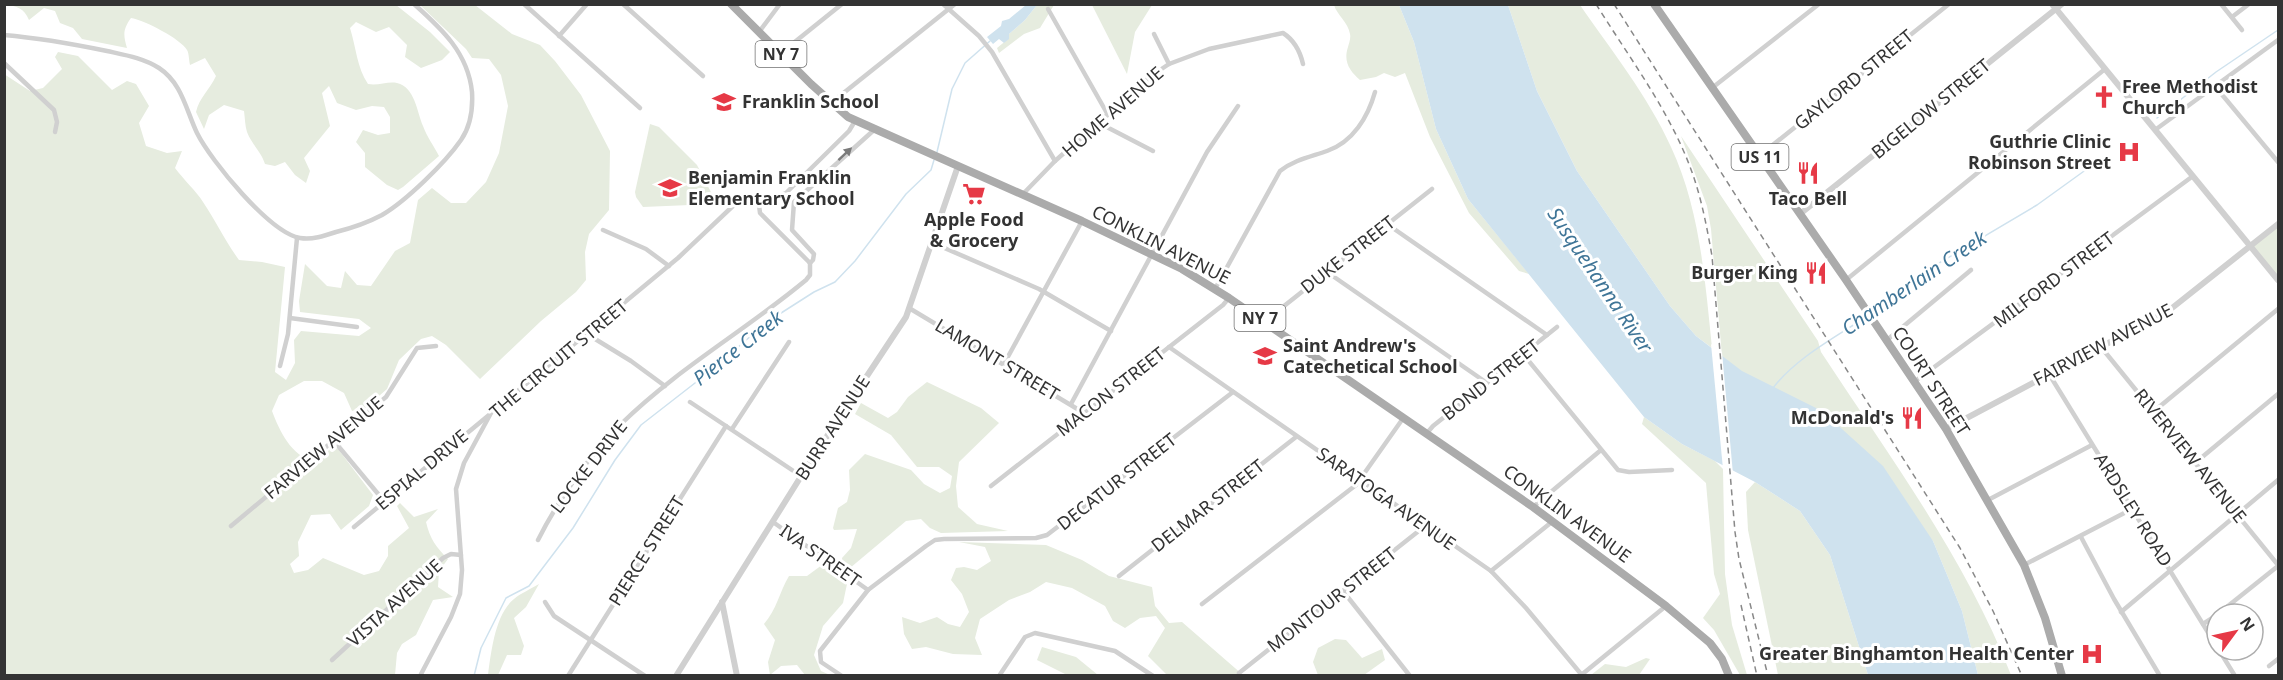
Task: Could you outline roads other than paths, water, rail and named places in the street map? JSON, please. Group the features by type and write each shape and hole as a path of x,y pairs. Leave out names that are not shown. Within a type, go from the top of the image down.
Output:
{"main road":[{"name":"CONKLIN AVENUE","path":"730,4 831,103 855,121 1152,254 1215,289 1264,321 1533,507 1666,606 1710,643 1730,675"},
{"name":"COURT STREET","path":"1654,4 1846,280 1946,429 2024,565 2045,618 2062,675"}],"street":[{"path":"4,35 90,48 132,57 159,68 180,91 208,152 231,182 274,222 297,237 316,238 358,226 384,214 409,194 449,155 461,139 471,113 472,93 463,58 448,36 414,4"},
{"path":"524,4 640,108"},
{"path":"559,36 587,4"},
{"path":"623,4 704,76"},
{"path":"759,32 780,4"},
{"path":"781,53 842,4"},
{"path":"943,4 984,41 992,52 1055,161"},
{"path":"831,103 955,4"},
{"path":"1712,88 1819,4"},
{"name":"GAYLORD STREET","path":"1759,156 1949,4"},
{"name":"BIGELOW STREET","path":"1800,214 2054,7 2062,4"},
{"path":"2221,4 2242,30"},
{"path":"2232,17 2249,4"},
{"path":"2054,7 2278,280"},
{"path":"1048,9 1108,115"},
{"name":"HOME AVENUE","path":"1022,195 1055,161 1151,76 1169,64 1209,49 1283,33 1299,50 1303,64"},
{"path":"1154,34 1169,64"},
{"path":"2155,130 2277,42"},
{"path":"4,63 54,110 57,122 56,132"},
{"path":"1846,280 2105,69"},
{"path":"2214,86 2278,162"},
{"path":"1215,289 1280,171 1296,161 1329,150 1352,135 1368,112 1375,92"},
{"path":"1071,404 1207,152 1238,106"},
{"path":"794,202 786,193 849,130 855,121"},
{"path":"1099,123 1153,151"},
{"path":"759,205 760,213 810,263 814,254 792,230 794,202 874,129"},
{"name":"BURR AVENUE","path":"676,675 801,476 890,342 909,308 958,166"},
{"name":"MILFORD STREET","path":"1914,382 1988,330 2193,176"},
{"name":"DUKE STREET","path":"1264,321 1432,189"},
{"name":"THE CIRCUIT STREET","path":"420,675 457,604 462,583 456,489 464,463 491,413 669,266 734,205 744,201 759,205 786,193"},
{"path":"1004,364 1082,221"},
{"path":"1388,224 1547,335"},
{"name":"FAIRVIEW AVENUE","path":"1946,429 2167,312 2278,224"},
{"path":"603,230 646,249 669,266"},
{"path":"781,235 792,230"},
{"path":"280,366 290,318 297,237"},
{"path":"933,243 1043,291 1111,331"},
{"name":"LOCKE DRIVE","path":"538,540 561,499 610,436 665,386 806,280 810,274 810,263"},
{"path":"1887,340 1971,270"},
{"path":"1327,272 1487,383"},
{"name":"MACON STREET","path":"991,486 1229,298"},
{"name":"LAMONT STREET","path":"909,308 1084,413"},
{"path":"2153,412 2278,309"},
{"path":"290,318 357,327"},
{"name":"BOND STREET","path":"1427,433 1557,327"},
{"path":"587,334 614,349 665,386"},
{"path":"732,429 789,342"},
{"name":"FARVIEW AVENUE","path":"231,526 389,394 417,348 436,346"},
{"name":"SARATOGA AVENUE","path":"1169,347 1491,572 1526,608 1581,675"},
{"name":"RIVERVIEW AVENUE","path":"2102,347 2278,566"},
{"path":"1523,354 1618,470 1629,472 1672,470"},
{"name":"ARDSLEY ROAD","path":"2049,374 2205,627"},
{"name":"DECATUR STREET","path":"842,675 821,663 820,651 868,590 880,579 935,540 1036,538 1047,535 1233,392"},
{"path":"2195,463 2278,394"},
{"path":"690,402 801,476"},
{"name":"ESPIAL DRIVE","path":"354,527 491,413"},
{"path":"1202,604 1360,481 1404,417"},
{"name":"PIERCE STREET","path":"568,675 726,426"},
{"path":"338,437 339,447 384,501"},
{"name":"DELMAR STREET","path":"1119,576 1296,437"},
{"path":"1988,500 2092,445"},
{"path":"1533,507 1601,450"},
{"path":"2121,612 2278,480"},
{"path":"2024,565 2132,509"},
{"path":"1491,572 1552,521"},
{"name":"IVA STREET","path":"772,522 868,590"},
{"name":"MONTOUR STREET","path":"1239,673 1425,526"},
{"path":"2081,537 2121,612 2160,675"},
{"name":"VISTA AVENUE","path":"333,660 443,558 451,554 461,555"},
{"path":"2232,602 2278,566"},
{"path":"1343,591 1410,675"},
{"path":"545,602 554,616 645,675"},
{"path":"722,602 737,675"},
{"path":"1581,675 1666,606"},
{"path":"999,675 1025,637 1035,633 1115,651 1153,675"},
{"path":"2269,666 2278,658"},
{"name":"ARDSLEY ROAD","path":"2227,662 2235,675"}],"water":[{"path":"1026,5 1037,5 1009,34 1009,39 1004,43 999,39 993,44 987,37 1001,26 1002,21 1009,19"},
{"name":"Susquehanna River","path":"1399,5 1508,5 1537,91 1577,171 1670,306 1696,336 1742,371 1822,411 1883,466 1933,541 1962,611 1978,675 1868,675 1830,555 1800,511 1755,482 1682,444 1644,417 1468,199 1436,129 1414,42"}],"waterway":[{"name":"Chamberlain Creek","path":"2157,118 2216,72 2278,30"},
{"name":"Pierce Creek","path":"937,152 952,89 965,63 990,41"},
{"name":"Chamberlain Creek","path":"1872,312 1924,272 2037,205 2105,156"},
{"name":"Pierce Creek","path":"474,676 481,648 506,598 529,586 573,528 615,460 641,425 713,369 767,322 814,292 835,282 855,261 906,194 931,170 934,160"},
{"name":"Chamberlain Creek","path":"1773,388 1804,358 1866,317"}],"railway":[{"path":"1596,4 1674,130 1693,175 1702,205 1712,256 1735,532 1739,559 1768,676"},
{"path":"1614,4 1960,548 1993,611 2022,676"},
{"path":"1741,605 1757,676"}],"place":[{"name":"Free Methodist Church","path":"2104,97"},
{"name":"Franklin School","path":"724,102"},
{"name":"Guthrie Clinic Robinson Street","path":"2129,152"},
{"name":"Taco Bell","path":"1808,173"},
{"name":"Benjamin Franklin Elementary School","path":"670,188"},
{"name":"Apple Food & Grocery","path":"974,194"},
{"name":"Burger King","path":"1816,273"},
{"name":"Saint Andrew's Catechetical School","path":"1265,356"},
{"name":"McDonald's","path":"1912,418"},
{"name":"Greater Binghamton Health Center","path":"2092,654"}]}
